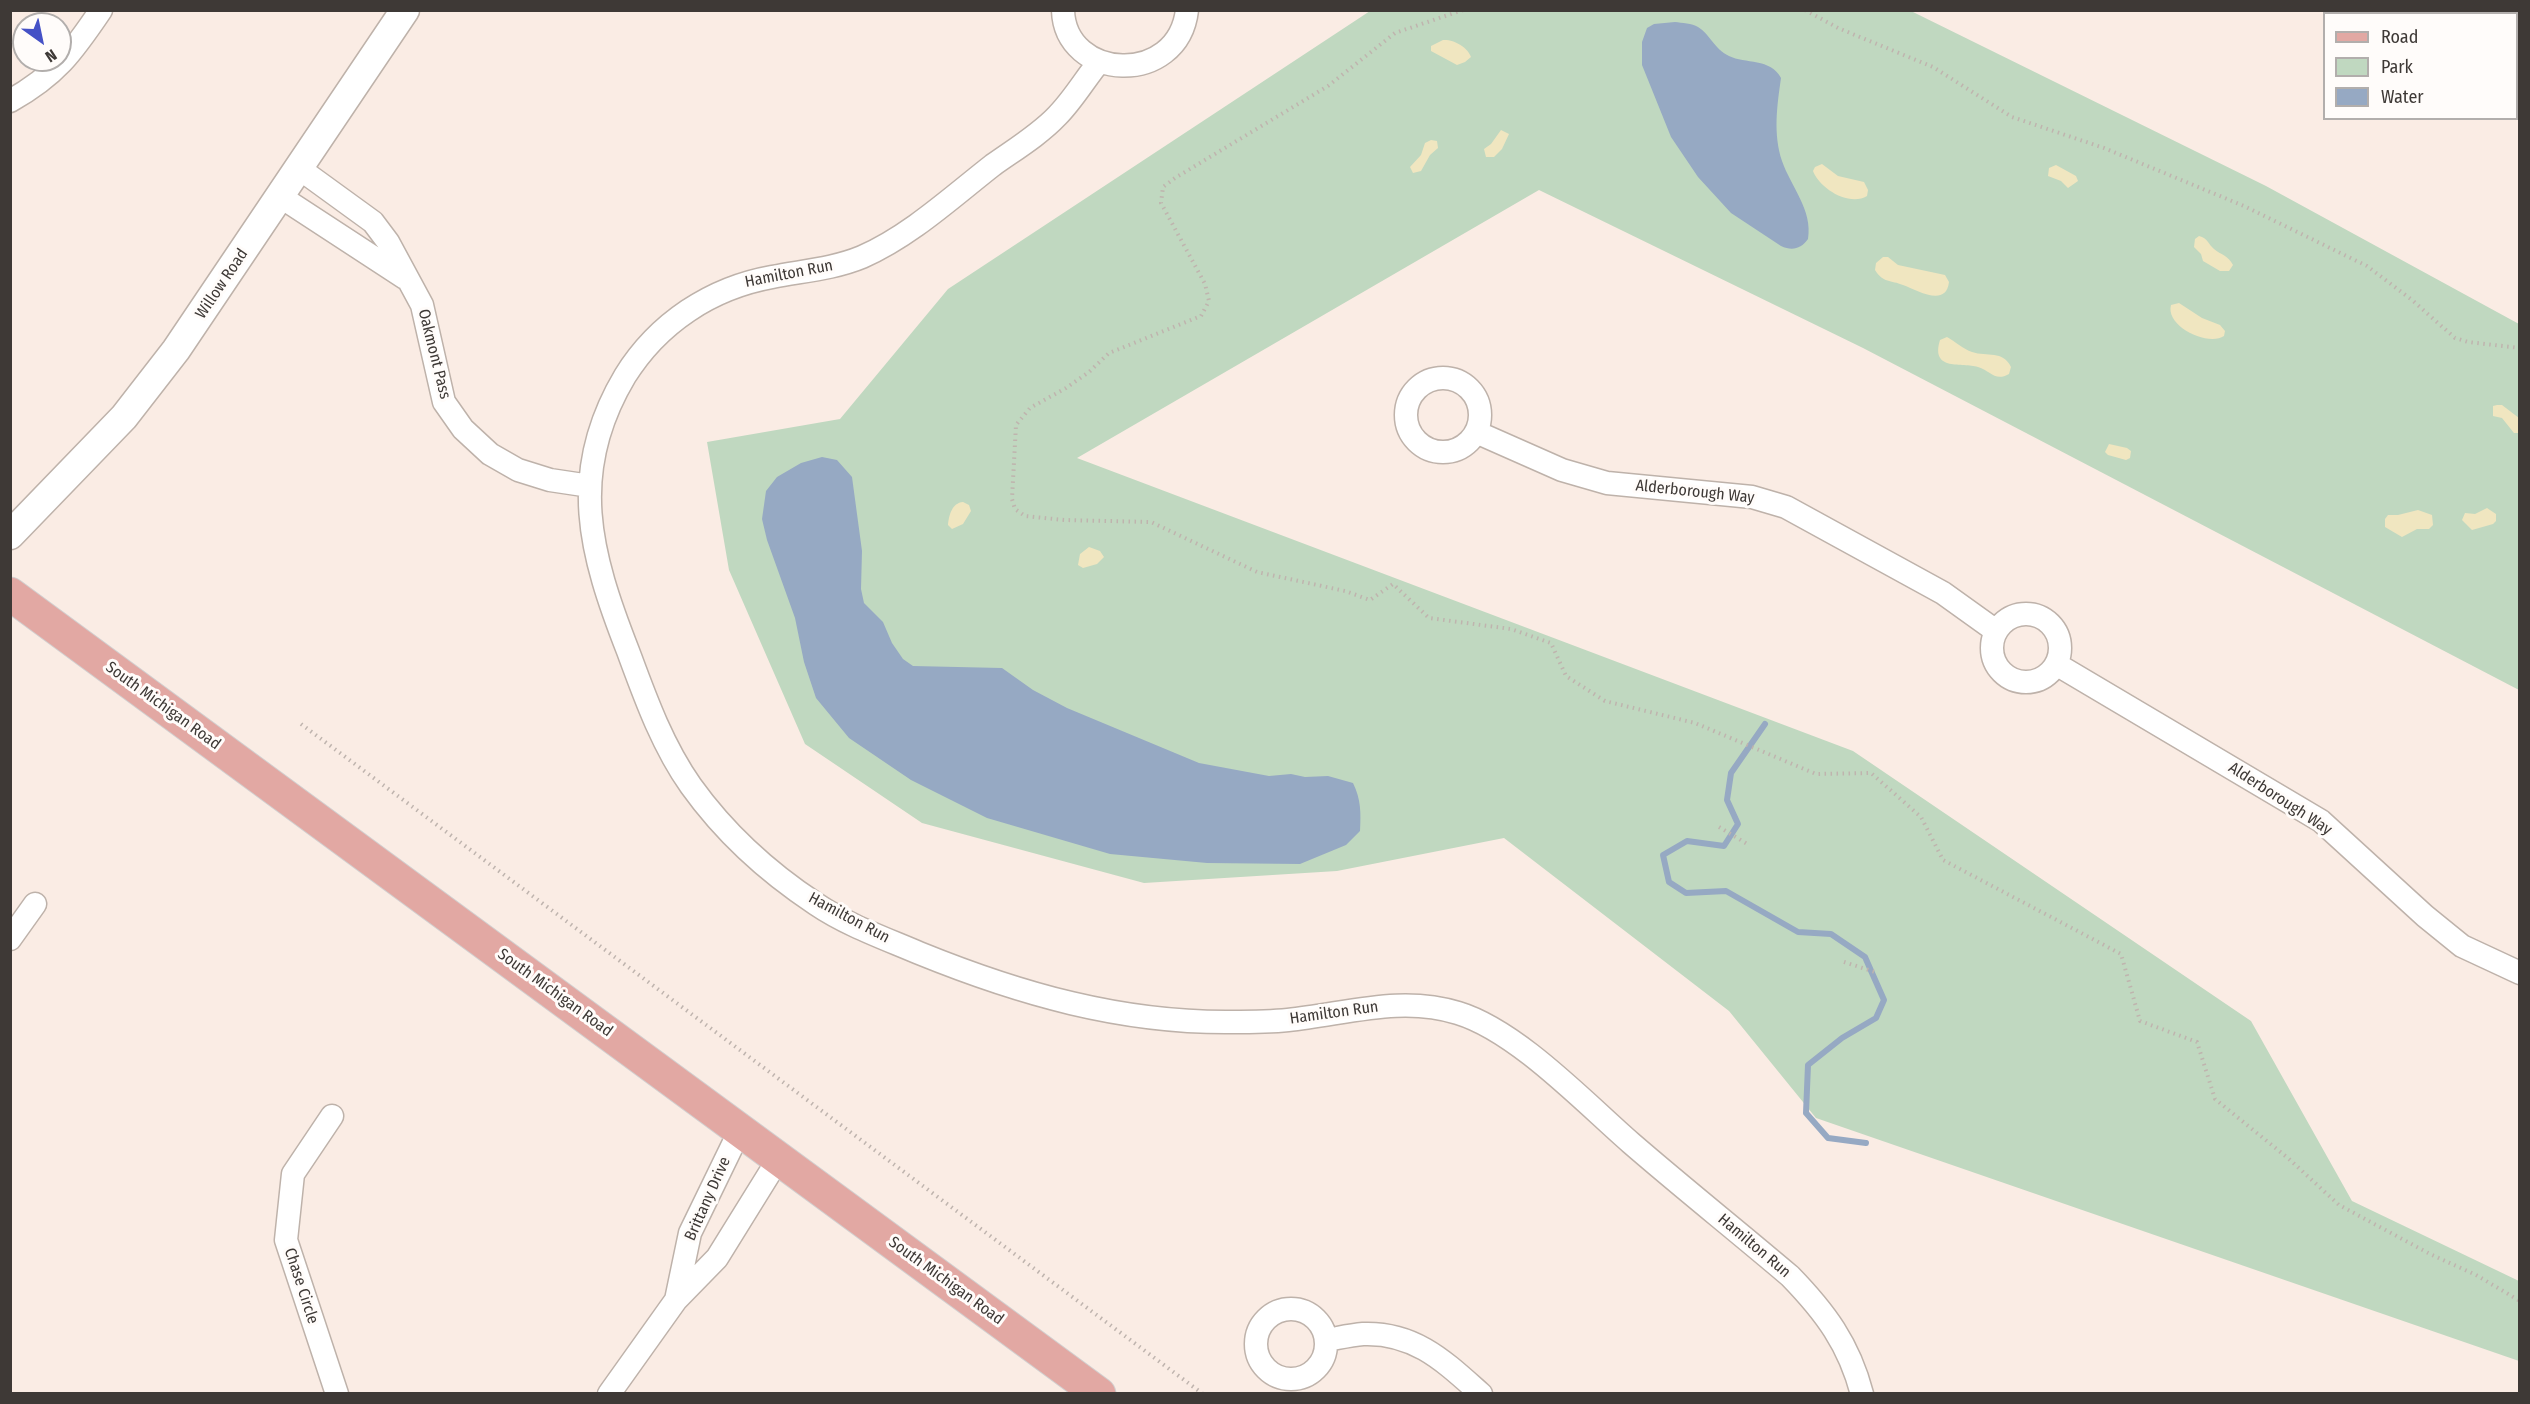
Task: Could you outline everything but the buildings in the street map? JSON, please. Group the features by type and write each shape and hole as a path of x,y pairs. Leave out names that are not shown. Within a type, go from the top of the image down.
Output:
{"main road":[{"name":"South Michigan Road","path":"10,594 1099,1394"}],"street":[{"path":"10,101 49,75 71,54 101,10"},
{"name":"Willow Road","path":"10,535 124,417 153,382 300,169 405,10"},
{"path":"1063,10 1070,35 1082,50 1099,62 1119,67 1141,65 1161,56 1176,41 1186,21 1187,10"},
{"name":"Hamilton Run","path":"1099,62 1056,117 896,240 859,258 823,269 741,283 688,309 665,326 624,378 602,426 590,472 589,515 601,575 632,663 665,744 691,786 728,830 775,873 819,906 871,933 984,979 1079,1007 1156,1018 1225,1022 1287,1020 1406,1005 1427,1005 1479,1020 1506,1036 1532,1057 1790,1276 1812,1298 1843,1341 1854,1365 1862,1394"},
{"name":"Oakmont Pass","path":"300,169 373,222 388,242 406,279 422,304 444,402 463,429 490,454 518,471 550,480 590,486"},
{"name":"Oakmont Pass","path":"281,197 406,279"},
{"name":"Alderborough Way","path":"1476,432 1562,470 1607,483 1752,497 1786,507 1943,593 1996,631"},
{"path":"2025,613 2037,615 2048,621 2060,641 2060,652 2056,664 2041,678 2031,681 2009,678 1995,662 1992,651 1996,631 2004,621 2025,613"},
{"name":"Alderborough Way","path":"2056,664 2321,821 2425,916 2462,946 2492,962 2520,973"},
{"path":"10,939 35,904"},
{"name":"Chase Circle","path":"332,1116 293,1174 286,1240 336,1394"},
{"name":"Brittany Drive","path":"609,1394 676,1300 690,1233 740,1130"},
{"path":"676,1300 717,1258 779,1158"},
{"path":"1326,1340 1364,1334 1410,1342 1433,1353 1480,1394"}],"path":[{"path":"1463,10 1395,33 1328,86 1163,187 1161,203 1205,284 1209,301 1201,316 1109,353 1089,372 1030,408 1016,425 1012,499 1015,509 1025,516 1064,520 1151,522 1257,572 1345,591 1370,600 1393,584 1429,618 1510,630 1551,643 1566,676 1605,701 1695,723 1816,774 1871,773 1921,817 1943,860 2121,954 2140,1021 2197,1042 2215,1100 2289,1160 2339,1205 2476,1275 2520,1301"},
{"path":"1805,10 1838,28 1933,67 2012,117 2104,148 2244,206 2367,266 2412,300 2455,338 2468,342 2520,348"},
{"path":"301,724 1203,1394"},
{"path":"1719,827 1749,845"},
{"path":"1844,962 1878,973"}],"green space":[{"path":"1370,11 1911,11 2266,186 2519,324 2519,690 1863,348 1539,190 1077,458 1853,751 2251,1021 2352,1201 2519,1281 2519,1361 1816,1118 1729,1011 1504,838 1337,871 1144,883 922,823 805,744 729,570 707,442 840,419 948,289"}],"sand":[{"path":"1443,40 1460,44 1471,57 1457,65 1431,51 1431,46"},
{"path":"1501,130 1509,134 1502,149 1494,157 1486,157 1484,149 1491,144"},
{"path":"1431,140 1437,141 1438,148 1430,155 1421,171 1413,173 1410,167 1421,155 1425,143"},
{"path":"1822,164 1838,176 1864,182 1868,190 1867,196 1852,199 1828,189 1821,184 1813,171 1815,167"},
{"path":"2056,165 2076,176 2078,181 2068,188 2061,181 2048,176 2049,168"},
{"path":"2199,236 2229,259 2233,265 2229,271 2220,271 2203,261 2201,254 2194,247 2195,239"},
{"path":"1883,257 1888,257 1898,265 1945,275 1949,282 1947,290 1937,296 1930,295 1884,279 1875,270 1876,263"},
{"path":"2179,303 2202,318 2220,325 2225,331 2224,336 2208,339 2199,337 2181,327 2171,313 2171,305"},
{"path":"1947,337 1972,352 2004,358 2011,367 2009,374 2000,377 1978,367 1950,364 1944,361 1938,350 1940,340"},
{"path":"2502,405 2519,418 2519,433 2514,433 2502,418 2493,416 2493,406"},
{"path":"2109,444 2127,448 2131,451 2130,458 2126,460 2108,455 2105,452"},
{"path":"963,502 969,505 971,511 963,524 952,529 948,525 950,514 956,505"},
{"path":"2487,508 2496,514 2496,521 2493,524 2472,530 2462,520 2465,513 2475,514"},
{"path":"2418,510 2432,515 2433,525 2429,529 2417,529 2402,537 2385,527 2385,519 2388,515"},
{"path":"1089,547 1100,551 1104,557 1097,564 1083,568 1078,565 1080,554"}],"water":[{"path":"1675,22 1696,26 1724,53 1771,67 1781,78 1777,141 1786,171 1804,208 1809,228 1808,239 1799,247 1793,249 1781,246 1731,213 1698,177 1671,137 1642,65 1642,42 1647,28 1654,24"},
{"path":"822,457 837,460 852,477 862,551 861,589 864,603 883,622 892,643 903,659 913,666 1002,668 1033,690 1067,708 1199,763 1269,776 1291,774 1305,777 1328,776 1353,783 1360,806 1360,831 1346,845 1300,864 1207,863 1110,854 987,818 911,780 849,738 816,698 804,662 795,618 767,540 762,519 766,491 777,477 801,463"}],"waterway":[{"path":"1765,724 1731,773 1727,800 1738,824 1724,846 1687,841 1663,855 1669,882 1686,893 1726,891 1798,932 1831,934 1865,957 1884,1000 1876,1018 1842,1038 1808,1065 1806,1113 1828,1138 1866,1143"}]}
